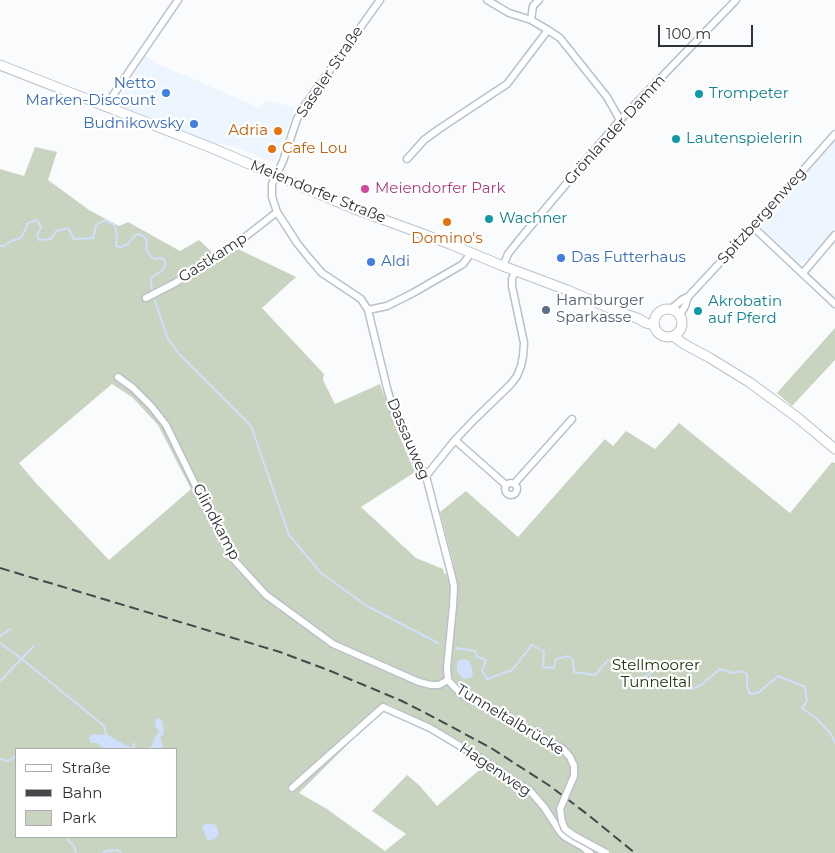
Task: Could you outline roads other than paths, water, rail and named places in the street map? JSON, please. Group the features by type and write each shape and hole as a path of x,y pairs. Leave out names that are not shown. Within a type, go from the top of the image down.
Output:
{"main road":[{"name":"Meiendorfer Straße","path":"0,65 212,148 352,208 637,318 646,324 654,321 655,330 661,335 673,336 728,369 798,418 835,449"},
{"path":"654,321 662,310 671,309 676,311 680,315 682,322 680,330 673,336"},
{"name":"Meiendorfer Straße","path":"680,330 688,340 691,348"}],"street":[{"path":"105,107 178,0"},
{"name":"Saseler Straße","path":"276,175 305,105 380,0"},
{"path":"487,0 508,13 531,20 560,38 607,97 620,120"},
{"path":"531,20 533,6 539,0"},
{"name":"Grönlander Damm","path":"503,266 508,254 519,240 620,120 736,0"},
{"path":"407,159 424,140 439,128 507,84 548,30"},
{"name":"Spitzbergenweg","path":"671,309 688,297 835,134"},
{"path":"276,175 272,184 272,191 277,212 297,243 322,273 361,299 368,310 387,306 413,293 458,267 471,253"},
{"name":"Gastkamp","path":"146,298 175,283 240,242 277,212"},
{"path":"753,227 835,304"},
{"path":"802,273 835,235"},
{"path":"426,476 455,440 511,384 521,366 524,356 524,343 512,286 515,271"},
{"name":"Spitzbergenweg","path":"680,315 688,297"},
{"name":"Dassauweg","path":"368,310 393,409 416,461 426,476 454,586 447,668 448,680"},
{"name":"Glindkamp","path":"118,377 133,388 151,406 166,425 206,507 235,560 266,595 333,644 419,682 439,685 448,680"},
{"path":"506,485 514,484 572,419"},
{"path":"455,440 506,485"},
{"path":"506,485 506,492 512,496 517,491 517,487 514,484"},
{"name":"Tunneltalbrücke","path":"448,680 466,696 563,749 570,757 574,766 574,776 560,809 562,822 565,829 573,835 606,853"},
{"name":"Hagenweg","path":"292,788 383,707 430,728 485,761 531,792 544,807 561,833 590,853"}],"water":[{"path":"459,660 469,661 473,673 472,677 466,679 462,678 457,671"},
{"path":"158,718 162,720 164,733 160,738 163,747 148,748 151,747 159,731 155,726 155,721"},
{"path":"93,734 106,734 129,747 132,747 133,743 136,745 134,748 104,748 97,743 91,743 89,738"},
{"path":"207,823 216,825 219,835 208,841 202,827"}],"waterway":[{"path":"0,246 21,238 28,223 37,220 41,227 37,235 39,240 51,239 56,231 68,228 74,239 93,238 96,225 105,220 115,225 116,246 121,247 128,244 135,235 139,234 147,240 146,249 149,254 154,259 161,258 164,260 164,268 151,278 152,291"},
{"path":"154,298 168,339 180,355 251,426 289,535 321,573 367,606 438,643"},
{"path":"0,636 11,629"},
{"path":"0,643 103,725 106,734"},
{"path":"456,648 475,651 477,657 486,660 482,670 487,679 512,670 532,645 544,652 543,667 554,668 556,659 568,656 573,660 574,672 595,675 608,660 617,665 622,677 638,681 660,665 687,665 690,669 689,679 692,689 701,685 720,669 733,673 742,671 747,674 747,686 750,694 758,693 778,676 805,687 807,701 802,708 817,719 830,733 835,742"},
{"path":"0,681 34,646"},
{"path":"0,759 8,761 15,757"},
{"path":"67,838 74,846 76,853"},
{"path":"103,853 117,850 121,853"}],"railway":[{"path":"0,568 280,652 402,701 491,748 550,786 635,853"}],"place":[{"name":"Netto Marken-Discount","path":"166,93"},
{"name":"Trompeter","path":"699,94"},
{"name":"Budnikowsky","path":"194,124"},
{"name":"Adria","path":"278,131"},
{"name":"Lautenspielerin","path":"676,139"},
{"name":"Cafe Lou","path":"272,149"},
{"name":"Meiendorfer Park","path":"365,189"},
{"name":"Wachner","path":"489,219"},
{"name":"Domino's","path":"447,222"},
{"name":"Das Futterhaus","path":"561,258"},
{"name":"Aldi","path":"371,262"},
{"name":"Hamburger Sparkasse","path":"546,310"},
{"name":"Akrobatin auf Pferd","path":"698,311"}],"park label":[{"name":"Stellmoorer Tunneltal","path":"656,674"}]}
